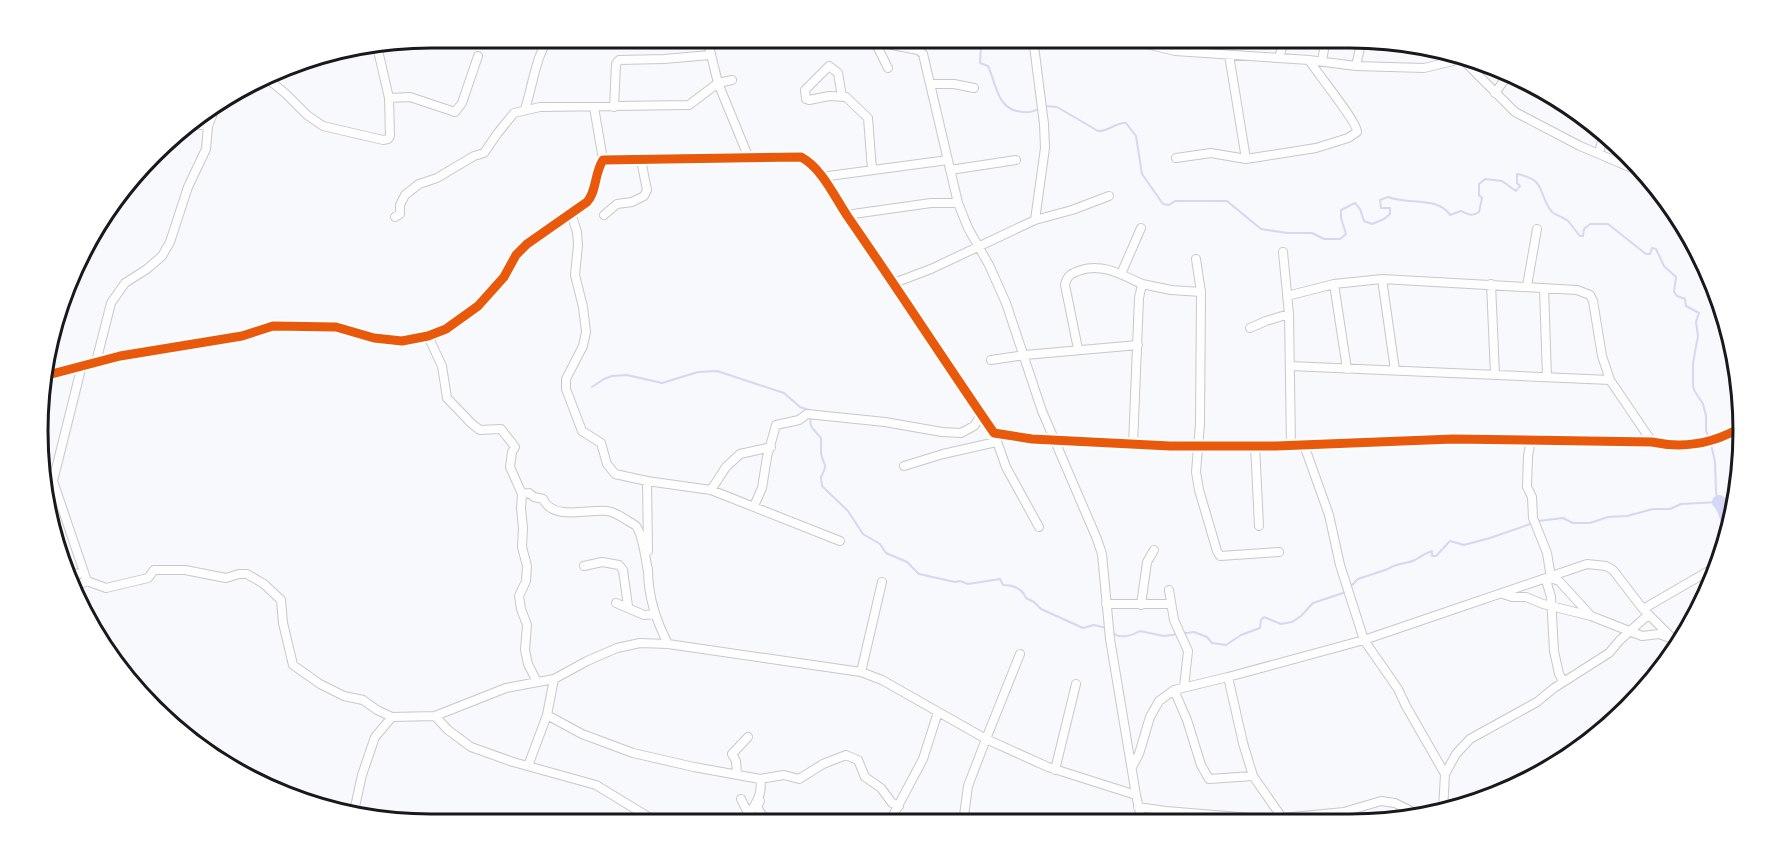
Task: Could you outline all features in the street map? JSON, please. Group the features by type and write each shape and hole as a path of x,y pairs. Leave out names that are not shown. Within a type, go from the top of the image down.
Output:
{"street":[{"path":"525,109 534,81 536,64 544,48"},
{"path":"709,48 717,83 748,156"},
{"path":"878,48 888,68"},
{"path":"908,48 918,50 926,61 958,202 1006,303 1042,411 1102,554 1110,639 1140,814"},
{"path":"1035,48 1044,148 1035,220"},
{"path":"1163,48 1175,51 1322,61 1356,66 1424,68 1451,62"},
{"path":"1279,58 1282,48"},
{"path":"1322,61 1324,48"},
{"path":"1356,66 1360,48"},
{"path":"273,82 307,115 322,126 383,140 388,139 390,136 388,98 379,51"},
{"path":"1230,55 1246,159"},
{"path":"388,98 410,98 455,112 462,102 478,56"},
{"path":"614,107 616,64 619,60 710,56"},
{"path":"1176,158 1210,153 1246,159 1323,146 1348,138 1357,132 1357,126 1349,114 1326,86 1309,60"},
{"path":"842,97 838,73 829,66 805,90 806,99 809,100 829,96 842,97 846,97 868,118 872,170"},
{"path":"1470,67 1515,112 1580,146 1626,165"},
{"path":"395,217 400,214 405,195 419,184 437,178 474,156 484,153 510,117 518,111 689,105 717,83 732,80"},
{"path":"1495,93 1504,80"},
{"path":"930,84 954,84 974,88"},
{"path":"52,374 120,356 242,336 273,326 336,327 374,338 402,341 428,336 446,329 478,306 504,277 516,255 527,244 593,196 595,177 603,160 594,107"},
{"path":"96,362 111,303 125,283 162,256 170,242 188,187 206,149 208,126 211,118"},
{"path":"201,125 208,126"},
{"path":"1599,153 1602,142"},
{"path":"603,160 748,156 801,157 807,160 894,283 995,437 1005,466 1039,527"},
{"path":"604,215 617,204 632,202 644,196 647,190 641,160"},
{"path":"821,177 948,160"},
{"path":"950,170 1016,160"},
{"path":"894,283 931,269 1035,220 1072,210 1109,196"},
{"path":"846,215 931,203 958,202"},
{"path":"571,213 577,232 578,245 575,275 586,332 583,346 565,384 582,431 601,443 610,470 615,474 647,481 711,490 840,541"},
{"path":"1121,274 1141,228"},
{"path":"1527,286 1537,229"},
{"path":"1283,252 1289,314 1291,445"},
{"path":"1196,259 1201,292 1199,446 1196,472 1199,490 1220,556 1279,552"},
{"path":"1078,349 1065,285 1066,278 1072,273 1089,267 1104,267 1142,284 1171,290 1201,292"},
{"path":"1287,296 1334,284 1382,279 1527,286 1577,290 1590,295 1602,356 1610,380 1652,442"},
{"path":"1382,279 1395,370"},
{"path":"1133,445 1142,284"},
{"path":"1334,284 1347,369"},
{"path":"1491,284 1496,375"},
{"path":"1544,288 1547,377"},
{"path":"1250,328 1289,314"},
{"path":"428,336 442,366 447,398 480,430 501,429 515,447 510,467 522,494 520,508 523,528 522,547 527,566 526,581 519,596 527,625 525,650 528,664 537,682"},
{"path":"992,360 1078,349 1138,345"},
{"path":"82,366 53,481 86,578"},
{"path":"1290,366 1610,380"},
{"path":"754,506 762,488 776,425 799,420 807,414 961,433 974,426 981,416"},
{"path":"904,466 995,437 1133,445 1199,446 1304,445 1429,439 1652,442 1672,447 1711,442 1733,431"},
{"path":"1531,440 1527,487 1532,498 1535,522 1546,552 1554,626 1553,643 1559,674 1563,681"},
{"path":"1304,445 1329,515 1340,565 1364,640 1398,689 1445,774"},
{"path":"1255,446 1259,526"},
{"path":"711,490 726,467 740,454 771,447"},
{"path":"647,481 648,588 655,614 668,644"},
{"path":"522,494 529,493 543,499 546,505 559,513 610,512 623,518 637,527 648,572"},
{"path":"1141,605 1147,562 1154,550"},
{"path":"584,566 602,562 619,566 623,570 628,606"},
{"path":"1132,767 1139,754 1150,717 1159,701 1174,690 1364,640 1443,612 1549,579 1587,564 1606,566 1612,570 1646,612 1673,636"},
{"path":"76,575 106,588 148,578 154,570 185,570 226,578 247,574 264,584 281,600 283,623 293,665 320,684 344,696 363,700 392,717 435,716 506,688 555,679 617,648 639,643 668,644 861,672 882,680 986,739 1055,770 1136,795"},
{"path":"1443,802 1445,774 1456,754 1470,739 1538,702 1563,681 1609,653 1646,612 1706,574"},
{"path":"79,583 86,578"},
{"path":"1549,579 1559,581 1591,616"},
{"path":"861,672 882,582"},
{"path":"1169,590 1174,620 1188,651 1184,687"},
{"path":"1503,594 1512,597 1526,597 1591,616 1629,633 1642,636 1659,634 1672,638"},
{"path":"616,603 628,606 631,610 644,615 655,614"},
{"path":"1106,604 1171,604"},
{"path":"964,814 968,786 1020,654"},
{"path":"1228,677 1253,776 1280,814"},
{"path":"528,766 547,715 555,679"},
{"path":"1055,770 1076,684"},
{"path":"1174,690 1187,720 1201,765 1209,779 1253,776"},
{"path":"894,814 923,759 938,712"},
{"path":"547,715 582,734 633,753 760,779 784,776 799,779 823,764 846,755 858,760 865,777 881,788 892,803 899,806"},
{"path":"435,716 448,730 471,747 596,785 644,814"},
{"path":"354,807 375,737 392,717"},
{"path":"737,774 732,754 748,737"},
{"path":"760,779 758,811 762,814"},
{"path":"741,799 748,814 756,804 760,793"},
{"path":"1329,814 1381,801 1395,803 1408,810"},
{"path":"1138,807 1210,814"}],"waterway":[{"path":"981,48 980,63 988,66 1005,105 1010,109 1024,112 1040,108"},
{"path":"1045,106 1057,107 1098,131 1126,123 1136,136 1142,174 1163,204 1169,205 1175,201 1227,201 1261,229 1287,233 1312,233 1324,239 1340,239 1346,234 1341,210 1355,203 1364,221 1372,224 1390,214 1390,208 1381,208 1380,200 1388,197 1438,205 1450,215 1461,211 1472,215 1479,212 1482,198 1479,195 1479,184 1485,179 1502,181 1516,191 1520,186 1517,183 1517,174 1527,177 1538,184 1552,212 1565,218 1580,236 1583,236 1584,229 1590,224 1608,224 1646,254 1650,254 1652,248 1656,249 1664,266 1676,277 1674,292 1685,299 1686,306 1699,313 1696,322 1698,336 1693,363 1693,385 1703,404 1709,438"},
{"path":"592,387 612,376 627,375 662,383 698,372 717,371 784,393 800,407 812,411"},
{"path":"811,417 812,427 821,438 821,453 825,466 821,477 822,486 848,511 863,534 880,544 886,553 907,562 919,574 968,584 1000,579 1003,585 1020,589 1026,598 1041,609 1083,628 1094,625 1106,628"},
{"path":"1538,521 1563,518 1573,523 1590,523 1608,517 1627,516 1653,509 1670,509 1681,504 1719,502 1711,444"},
{"path":"1719,502 1725,512"},
{"path":"1350,587 1358,579 1412,561 1432,551 1432,556 1436,556 1450,541 1464,545 1533,523"},
{"path":"1113,633 1126,636 1140,631 1164,636 1194,632 1207,637 1212,643 1226,645 1241,635 1260,628 1264,617 1281,624 1292,622 1313,603 1346,592"}],"cycle path":[{"path":"52,374 120,356 242,336 273,326 336,327 374,338 402,341 428,336 446,329 478,306 504,277 516,255 527,244 587,202 603,160 801,157 809,162 828,184 994,433 1032,439 1170,446 1276,446 1453,439 1652,442 1688,445 1710,441 1733,431"}]}
